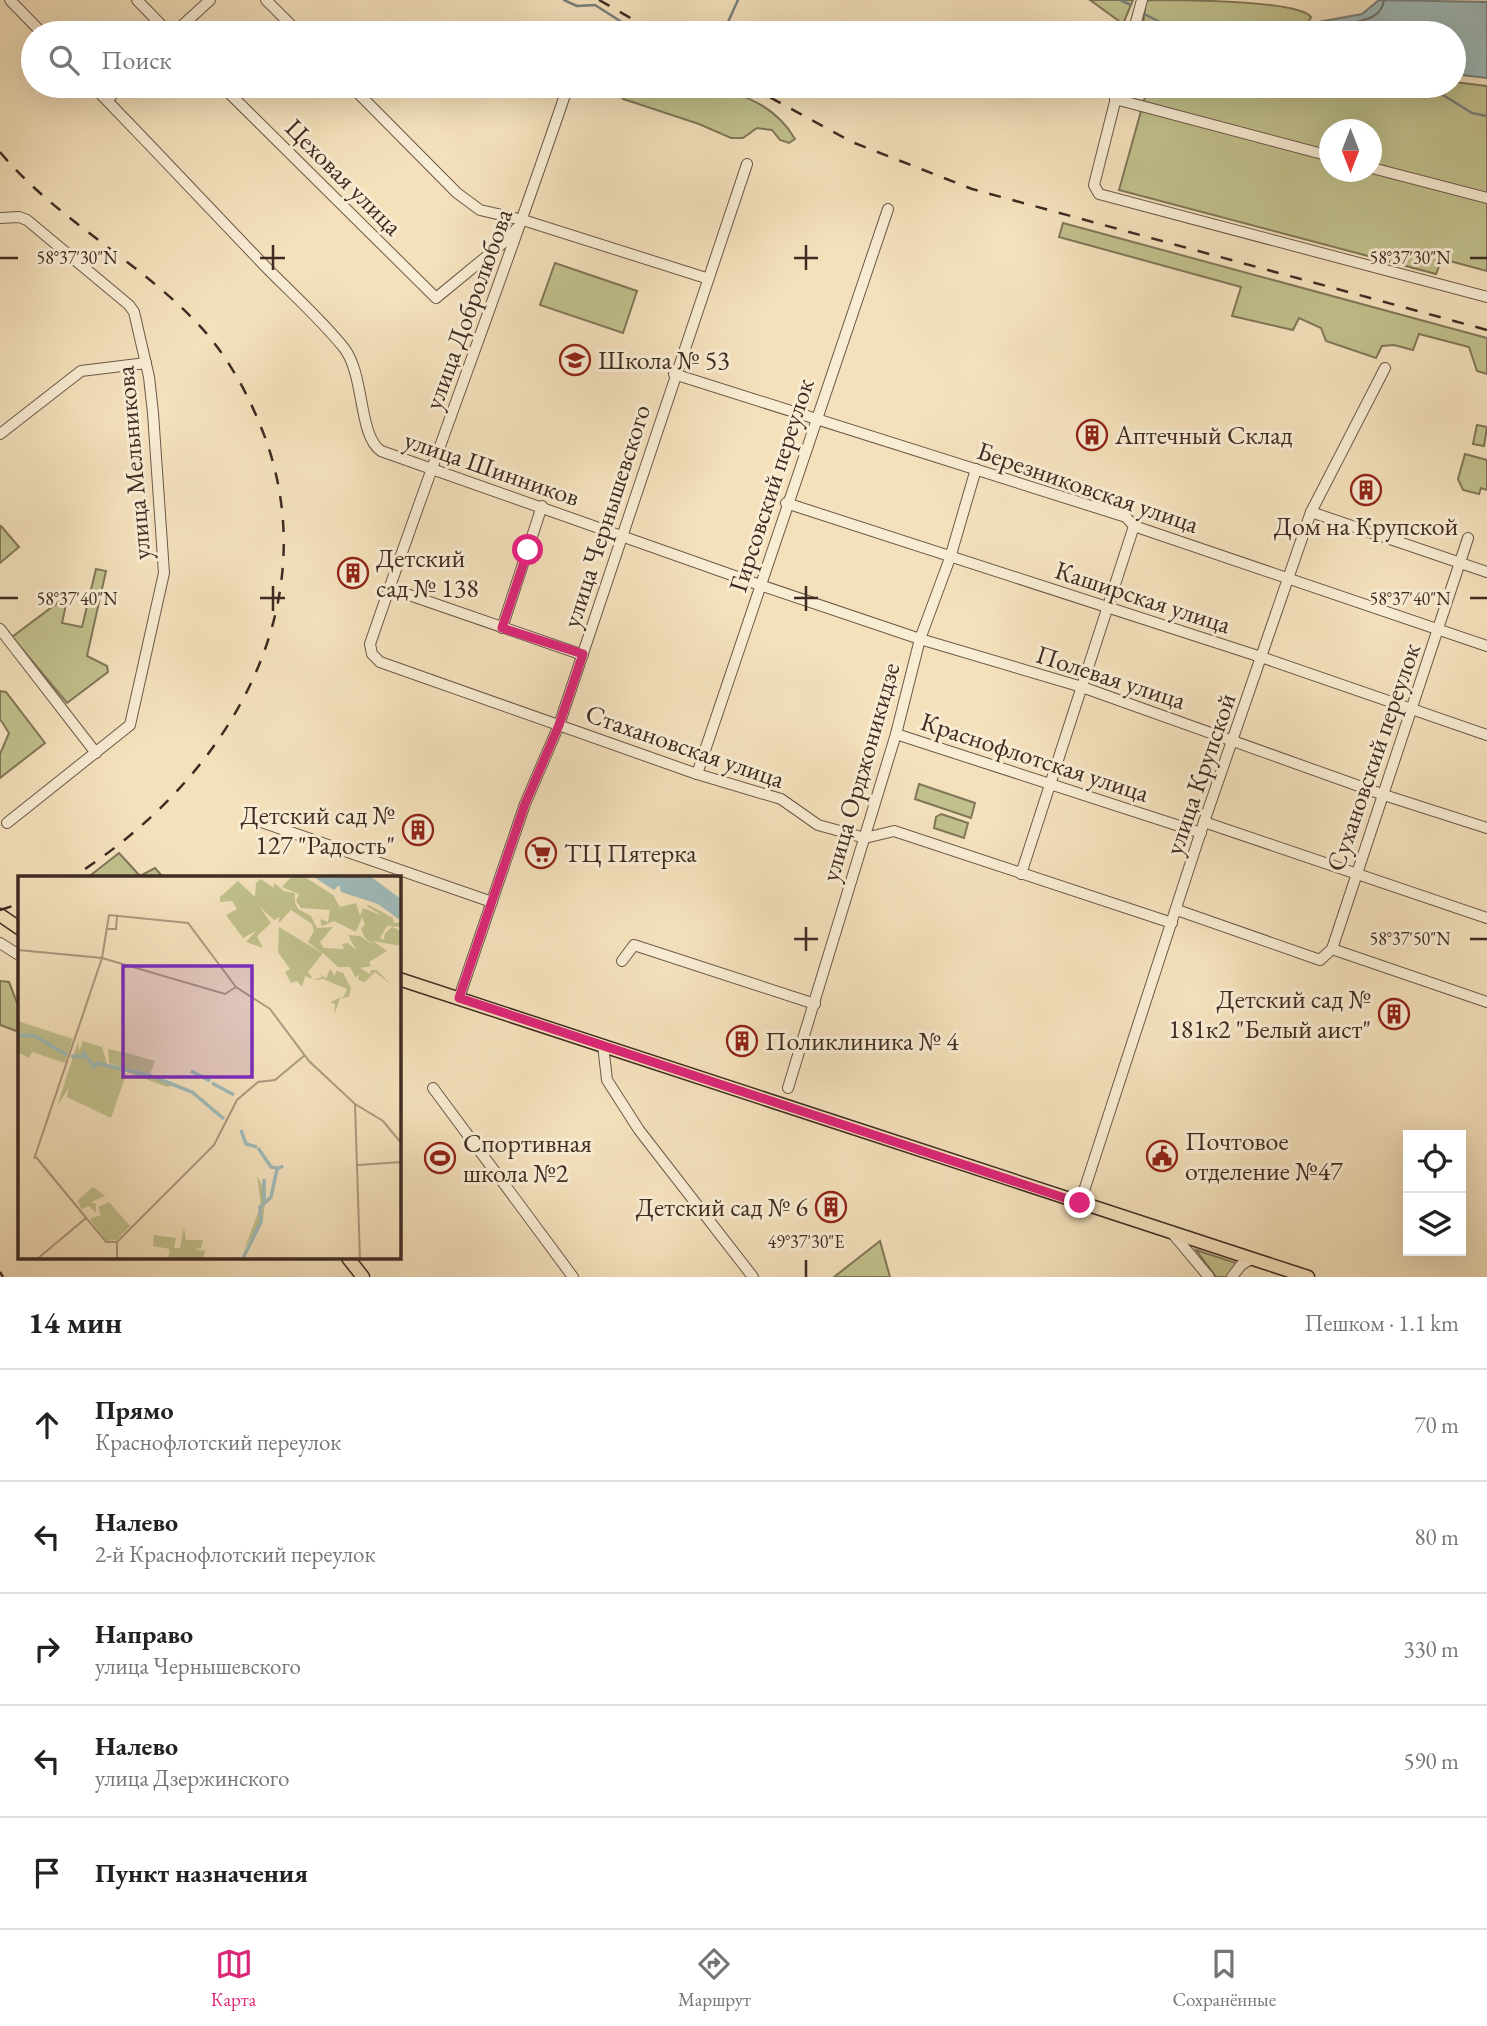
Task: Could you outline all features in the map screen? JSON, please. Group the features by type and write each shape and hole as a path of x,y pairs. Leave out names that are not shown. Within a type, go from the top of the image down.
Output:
{"main road":[{"path":"401,980 1308,1277"},
{"path":"350,1260 363,1277"}],"street":[{"path":"10,0 30,21"},
{"path":"137,0 157,21"},
{"path":"187,21 210,0"},
{"path":"266,0 287,21"},
{"path":"1136,21 1142,0"},
{"name":"Цеховая улица","path":"234,98 436,298 509,238 523,220"},
{"path":"363,98 457,193 480,210 523,220 706,278"},
{"name":"улица Добролюбова","path":"380,662 372,654 370,644 523,220 564,98"},
{"path":"1319,153 1115,99 1094,185 1099,194 1487,297"},
{"name":"улица Шинников","path":"107,100 290,293 327,327 350,356 358,377 371,439 376,448 760,585"},
{"name":"улица Чернышевского","path":"459,998 525,804 559,725 706,278 747,164"},
{"path":"1382,170 1487,198"},
{"name":"Гирсовский переулок","path":"696,774 814,419 888,209"},
{"name":"улица Мельникова","path":"0,218 19,217 27,220 128,304 134,312 146,363 153,413 164,573 130,725 6,823"},
{"path":"0,434 82,371 146,363"},
{"name":"улица Крупской","path":"1080,1203 1204,822 1311,512 1385,368"},
{"name":"Березниковская улица","path":"674,374 1126,517 1134,526 1487,646"},
{"name":"улица Орджоникидзе","path":"788,1088 897,734 920,639 950,558 976,469"},
{"name":"Каширская улица","path":"786,503 1261,657 1487,735"},
{"path":"502,628 542,506"},
{"path":"1311,512 1487,572"},
{"path":"1021,874 1134,526"},
{"name":"Сухановский переулок","path":"1332,949 1468,538"},
{"name":"Полевая улица","path":"760,585 920,639 1082,687 1384,795 1487,828"},
{"path":"389,588 583,654"},
{"path":"0,629 96,753"},
{"name":"Стахановская улица","path":"380,662 696,774 781,799 818,825 865,838 894,831 1172,923"},
{"name":"Краснофлотская улица","path":"897,734 1048,786 1201,833"},
{"path":"250,818 492,902"},
{"path":"1204,822 1487,918"},
{"path":"1177,910 1320,960 1332,949 1486,998"},
{"path":"0,943 18,953"},
{"path":"622,961 634,944 816,1004"},
{"path":"603,1045 607,1080 632,1120 753,1277"},
{"path":"433,1088 573,1277"},
{"path":"1173,1234 1209,1277"},
{"path":"1232,1277 1241,1265 1251,1259"}],"green space":[{"path":"1090,0 1133,0 1124,21 1119,21"},
{"path":"1146,0 1261,4 1301,11 1311,17 1309,21 1143,21"},
{"path":"1466,83 1487,86 1487,271 1442,259 1436,274 1119,190 1145,98 1466,98"},
{"path":"746,98 780,119 795,139 789,143 780,140 772,130 757,128 743,138 731,138 699,124 623,99"},
{"path":"1063,223 1487,338 1487,374 1477,371 1469,347 1419,334 1413,350 1394,345 1382,346 1376,358 1326,341 1321,328 1299,318 1293,330 1232,316 1241,287 1059,237"},
{"path":"555,263 637,291 623,333 540,305"},
{"path":"1477,425 1487,427 1484,446 1473,444"},
{"path":"1465,454 1487,460 1487,490 1481,488 1479,494 1463,490 1458,479"},
{"path":"0,527 19,547 0,563"},
{"path":"96,569 106,571 87,656 107,666 108,672 67,703 12,637 68,595 62,623 82,627"},
{"path":"0,691 6,692 45,743 0,778 0,754 9,733 0,719"},
{"path":"919,784 975,803 971,818 915,799"},
{"path":"941,814 968,823 964,838 934,828 936,817"},
{"path":"119,853 140,876 90,876"},
{"path":"155,868 162,876 140,876"},
{"path":"0,981 9,982 18,1005 18,1032 0,1025"},
{"path":"880,1241 890,1277 834,1277"},
{"path":"1196,1250 1236,1263 1229,1277 1216,1277"}],"water":[{"path":"1379,0 1487,2 1487,78 1466,75 1466,21 1324,21 1362,14"}],"waterway":[{"path":"564,0 577,6 595,5 620,21"},
{"path":"728,21 738,0"},
{"path":"1120,0 1131,5"},
{"path":"1144,14 1158,21"},
{"path":"1448,98 1472,113 1487,116"}],"railway":[{"path":"599,0 636,21"},
{"path":"771,98 852,142 972,189 1487,330"},
{"path":"0,152 49,201 157,286 207,334 233,371 255,412 266,440 281,506 282,570 271,632 247,691 214,746 173,796 124,840 74,876"},
{"path":"0,910 18,904"},
{"path":"0,1272 3,1277"}],"place":[{"name":"Школа № 53","path":"575,360"},
{"name":"Аптечный Склад","path":"1092,435"},
{"name":"Дом на Крупской","path":"1366,490"},
{"name":"Детский сад № 138","path":"353,573"},
{"name":"Детский сад № 127 \"Радость\"","path":"418,830"},
{"name":"ТЦ Пятерка","path":"541,853"},
{"name":"Детский сад № 181к2 \"Белый аист\"","path":"1394,1014"},
{"name":"Поликлиника № 4","path":"742,1041"},
{"name":"Почтовое отделение №47","path":"1162,1156"},
{"name":"Спортивная школа №2","path":"440,1158"},
{"name":"Детский сад № 6","path":"831,1207"}],"route":[{"path":"528,550 502,628 583,654 559,725 525,804 459,998 1080,1203"}]}
